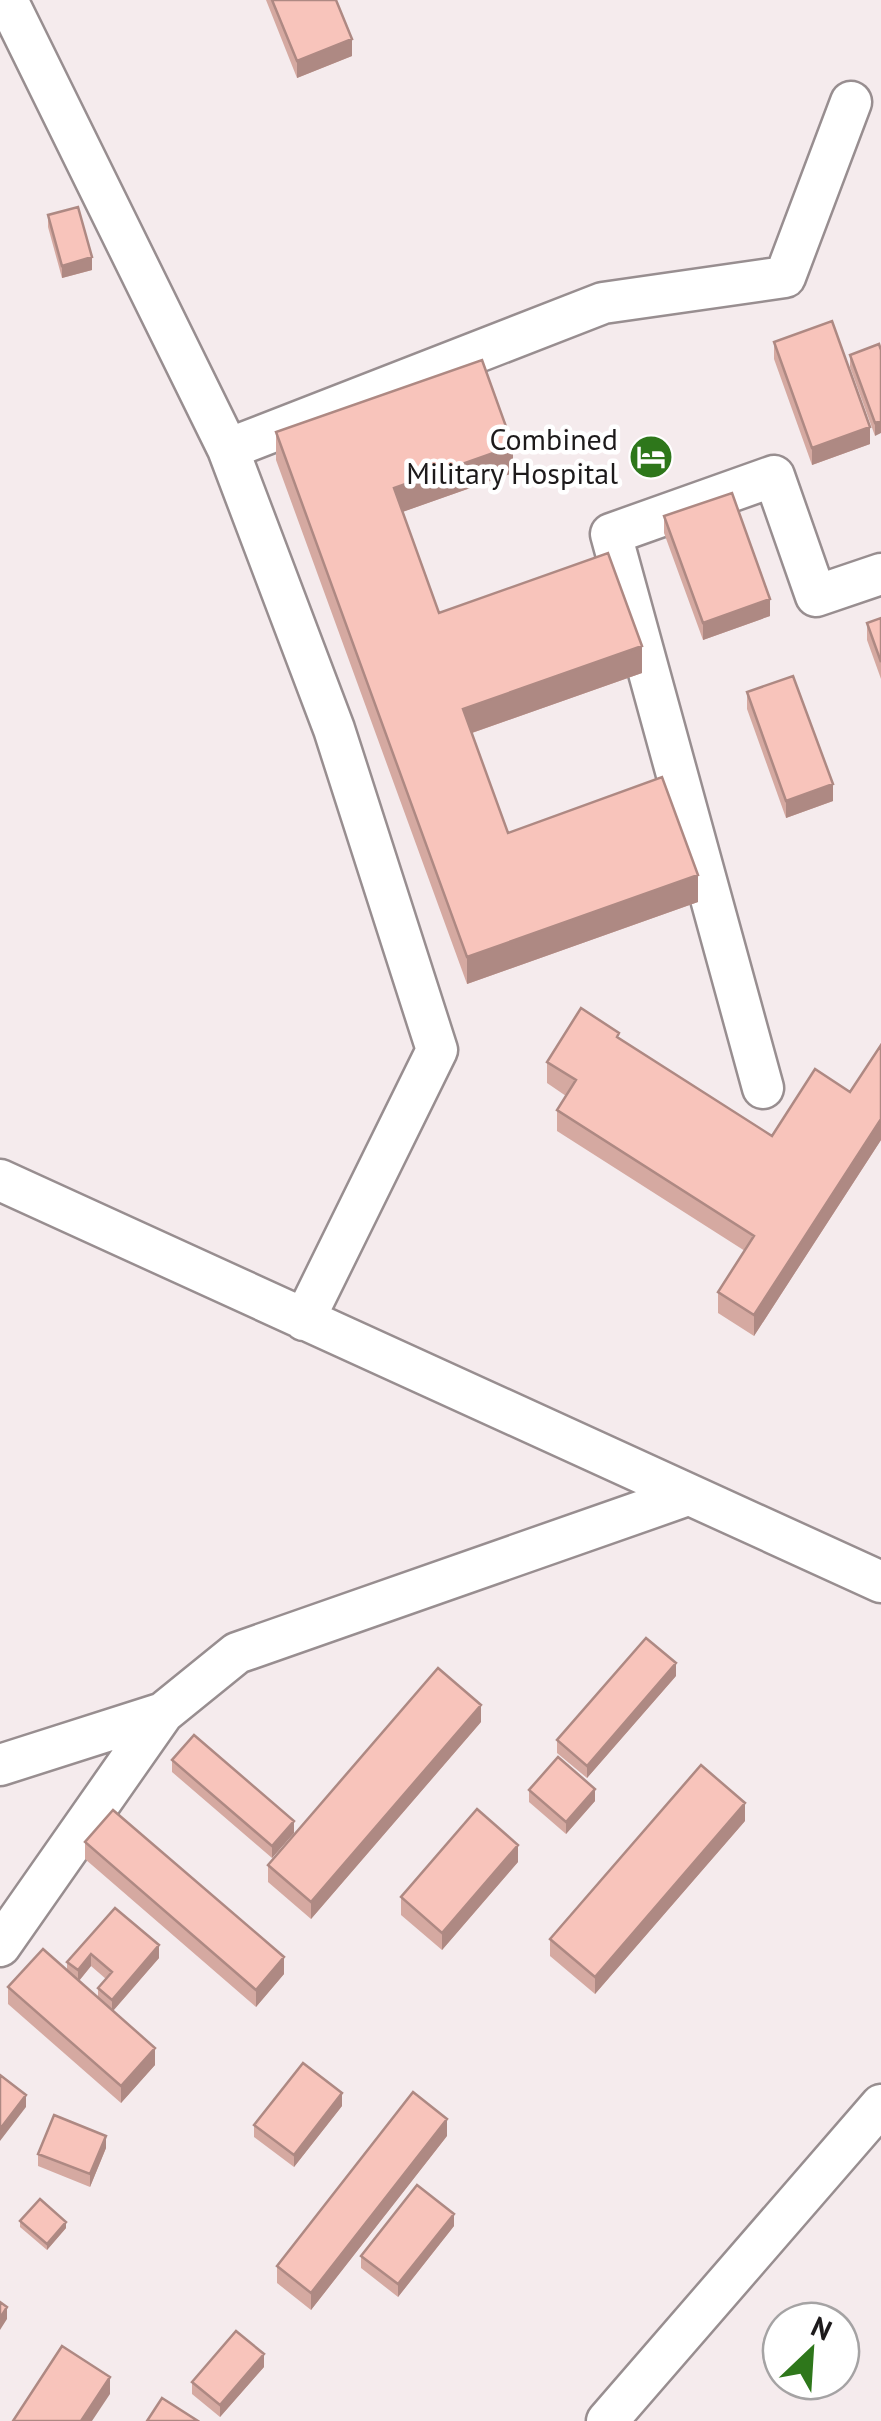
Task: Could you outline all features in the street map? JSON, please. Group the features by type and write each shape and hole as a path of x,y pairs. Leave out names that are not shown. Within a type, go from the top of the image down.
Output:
{"street":[{"path":"7,0 228,449 334,729 437,1050 304,1320"},
{"path":"228,449 602,303 784,276 850,102"},
{"path":"763,1088 611,534 774,476 816,596 881,574"},
{"path":"0,1180 881,1582"},
{"path":"0,1946 162,1714 237,1653 686,1496"},
{"path":"0,1765 162,1714"},
{"path":"607,2421 881,2106"}],"building":[{"path":"272,0 336,0 352,39 297,61"},
{"path":"78,207 92,257 62,266 48,215"},
{"path":"832,321 870,427 812,448 774,342"},
{"path":"879,344 881,421 875,423 850,355"},
{"path":"482,360 513,446 394,488 439,613 608,553 642,646 463,709 508,833 662,777 698,875 467,957 276,432"},
{"path":"732,493 770,599 703,623 664,516"},
{"path":"881,618 881,662 867,623"},
{"path":"793,676 833,784 786,801 747,692"},
{"path":"581,1008 619,1033 617,1037 772,1136 815,1069 850,1092 881,1045 881,1119 754,1315 718,1292 754,1236 557,1110 576,1080 547,1062"},
{"path":"646,1638 676,1663 587,1766 557,1740"},
{"path":"438,1668 481,1705 311,1902 268,1865"},
{"path":"194,1735 294,1821 272,1846 172,1760"},
{"path":"558,1757 595,1789 566,1822 529,1790"},
{"path":"701,1765 745,1803 595,1977 550,1939"},
{"path":"477,1809 518,1845 442,1933 401,1897"},
{"path":"113,1810 284,1957 256,1990 85,1842"},
{"path":"115,1908 159,1945 112,2000 98,1988 112,1972 91,1954 78,1970 67,1962"},
{"path":"43,1949 155,2048 121,2086 8,1987"},
{"path":"303,2063 342,2093 294,2155 254,2125"},
{"path":"0,2075 26,2095 0,2129"},
{"path":"413,2092 447,2119 311,2293 277,2266"},
{"path":"54,2115 106,2136 90,2174 38,2154"},
{"path":"417,2185 454,2214 398,2284 361,2256"},
{"path":"40,2199 66,2222 47,2244 20,2221"},
{"path":"236,2331 264,2354 220,2405 192,2382"},
{"path":"62,2346 110,2377 81,2421 13,2421"},
{"path":"162,2398 198,2421 147,2421"}],"place":[{"name":"Combined Military Hospital","path":"651,457"}]}
